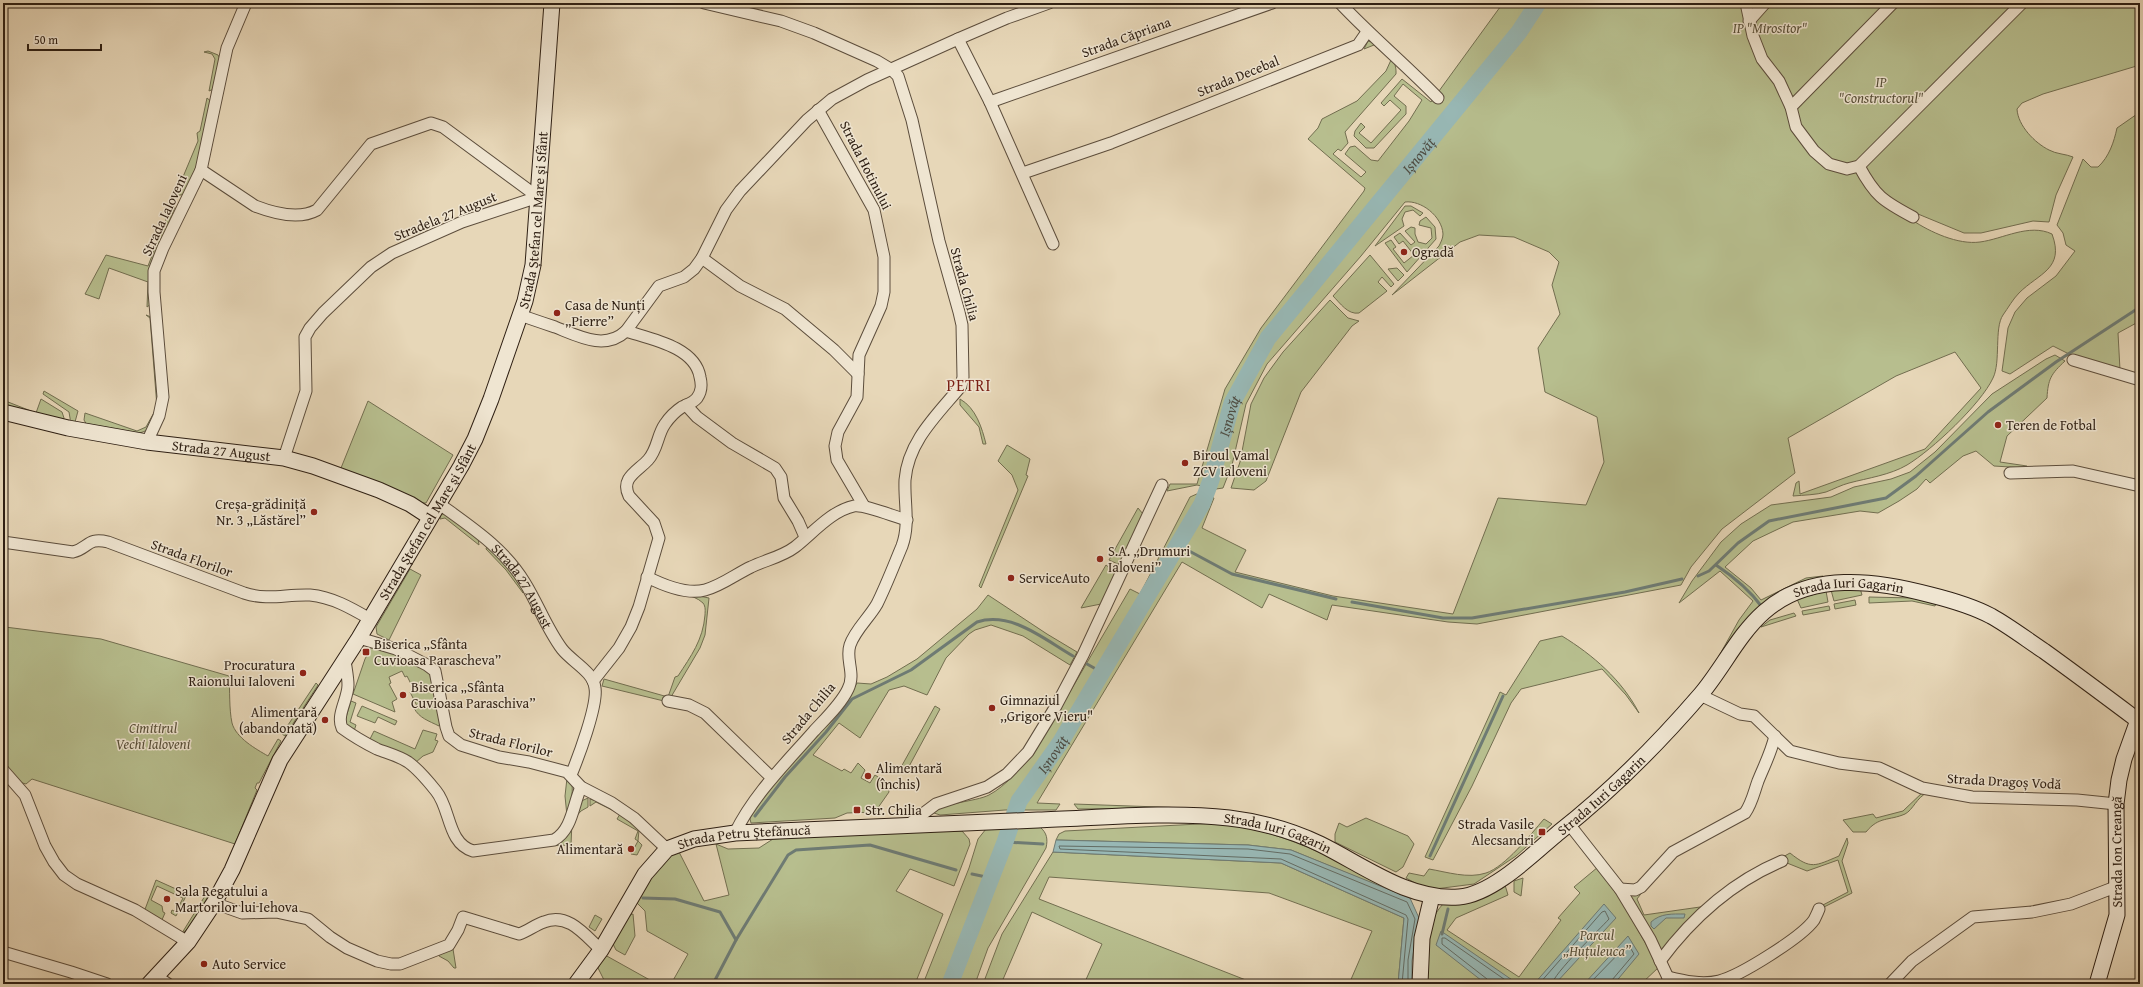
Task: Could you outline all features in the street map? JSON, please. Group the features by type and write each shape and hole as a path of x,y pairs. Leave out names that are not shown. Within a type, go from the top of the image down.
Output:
{"main road":[{"name":"Strada Ștefan cel Mare și Sfânt","path":"158,981 188,942 214,904 237,860 280,760 359,638 430,517 475,438 493,394 529,286 533,265 552,3"},
{"name":"Strada 27 August","path":"3,412 68,428 147,442 284,458 313,466 380,490 410,504 430,517"},
{"name":"Strada Iuri Gagarin","path":"985,822 1192,816 1262,823 1306,837 1399,885 1432,896 1464,897 1483,889 1505,876 1599,799 1645,754 1700,695 1723,667 1749,628 1770,608 1796,593 1810,588 1832,584 1869,582 1904,588 1946,598 1990,615 2042,650 2139,721"},
{"name":"Strada Ion Creangă","path":"2097,984 2117,915 2118,886 2116,804 2124,759 2139,721"},
{"name":"Strada Petru Ștefănucă","path":"576,984 601,950 645,874 667,849 694,840 735,834 985,822"},
{"path":"1420,984 1422,938 1432,896"}],"street":[{"name":"Strada Ialoveni","path":"147,442 159,416 163,397 154,292 154,272 163,248 201,170 227,48 246,3"},
{"path":"704,3 782,21 850,48 892,70"},
{"path":"520,315 580,338 598,341 612,340 620,337 626,331 655,290 665,283 684,277 702,258 726,210 735,197 818,110 848,89 1007,18 1049,3"},
{"name":"Strada Căpriana","path":"990,102 1272,3"},
{"path":"1340,3 1367,32 1393,53 1438,98"},
{"path":"1746,3 1749,21 1762,58 1779,81 1790,107 1796,127 1814,151 1829,164 1847,169 1859,166 2022,3"},
{"path":"1749,21 1765,3"},
{"path":"1790,107 1892,3"},
{"name":"Strada Decebal","path":"1023,173 1111,143 1358,45 1367,32"},
{"path":"958,39 990,102 1023,173 1053,244"},
{"name":"Strada Chilia","path":"735,834 745,813 772,778 834,709 848,689 852,672 849,658 850,644 877,604 902,544 907,520 905,481 910,456 921,434 961,386 963,377 962,325 939,241 908,105 898,76 892,70"},
{"name":"Strada Hotinului","path":"818,110 874,210 884,257 884,292 881,306 859,355 857,397 838,432 835,446 837,460 864,506"},
{"path":"201,170 255,206 265,210 304,216 317,210 371,144 431,123 443,127 538,197"},
{"path":"1859,166 1876,194 1913,217"},
{"name":"Stradela 27 August","path":"284,458 306,391 305,337 310,328 323,313 371,267 392,253 462,222 538,197"},
{"path":"702,258 740,286 785,309 828,345 858,374"},
{"path":"570,775 590,715 596,691 593,681 624,640 639,607 659,538 658,530 654,523 629,496 626,483 631,474 650,457 665,423 686,405 694,402 701,391 700,375 696,365 683,353 671,347 626,331"},
{"path":"2073,360 2140,380"},
{"path":"686,405 697,417 732,444 775,468 781,477 784,498 798,521 805,537"},
{"path":"2010,473 2073,471 2140,486"},
{"path":"908,825 936,804 987,787 1007,774 1028,752 1056,706 1083,656 1162,485"},
{"name":"Strada 27 August","path":"438,503 485,537 513,565 563,650 593,681"},
{"path":"647,577 662,584 688,591 706,590 750,568 785,553 845,509 855,506 864,506 886,515 907,520"},
{"name":"Strada Florilor","path":"3,542 73,552 80,550 87,543 98,540 108,542 255,597 263,598 312,595 347,605 370,619"},
{"name":"Strada Florilor","path":"359,638 396,649 417,659 435,671 449,736 461,745 499,757 542,765 563,771 570,775 581,787 624,811 667,849"},
{"path":"345,660 348,686 340,724 342,728 377,749 408,762 415,768 442,799 458,842 473,851 544,842 561,836 567,828 575,800 581,787"},
{"name":"Strada Dragoș Vodă","path":"1700,695 1740,714 1754,716 1790,751 1839,763 1879,768 1922,788 1972,797 2077,800 2116,804"},
{"path":"668,700 689,705 706,713 772,778"},
{"path":"1620,889 1635,890 1641,887 1673,852 1745,813 1751,805 1759,778 1769,759 1775,736"},
{"path":"3,770 25,795 45,846 54,862 64,875 77,884 135,910 188,942"},
{"path":"1569,824 1620,889 1650,939 1669,980 1709,983 1735,975 1759,962 1800,933 1814,920 1819,909"},
{"path":"1660,961 1690,924 1734,886 1782,861"},
{"path":"1890,984 1912,961 1973,917 2032,912 2071,904 2118,886"},
{"path":"214,904 242,913 276,912 308,919 348,948 376,961 391,964 400,964 448,945 458,930 463,917 519,934 543,922 562,919 577,928 601,950"},
{"path":"3,952 107,984"}],"green space":[{"path":"1503,3 2140,3 2140,65 2043,94 2022,103 2017,109 2020,122 2038,143 2052,151 2073,157 2056,195 2049,222 2033,221 1981,233 1964,233 1918,214 1912,220 1944,237 1963,242 1980,242 2025,231 2043,231 2052,234 2055,246 2055,255 2053,263 2048,269 2019,293 2003,315 1999,328 1997,363 1993,378 1987,389 1955,426 1929,449 1907,465 1886,474 1846,484 1826,492 1793,496 1796,483 1799,481 1800,494 1925,449 1981,388 1955,352 1896,376 1788,438 1795,473 1722,529 1691,567 1681,585 1477,624 1448,622 1332,605 1327,620 1269,594 1262,608 1182,562 1037,803 1060,804 1056,810 1005,810 940,815 934,813 939,809 952,804 989,795 1007,782 1033,755 1130,589 1140,594 1190,497 1199,493 1214,498 1202,528 1246,550 1235,572 1333,596 1453,614 1498,498 1586,505 1604,462 1597,417 1545,392 1538,348 1560,314 1552,285 1559,262 1549,252 1514,237 1479,235 1460,242 1392,295 1439,246 1443,237 1442,227 1435,215 1424,206 1411,202 1405,202 1361,256 1267,364 1246,404 1232,465 1223,488 1216,489 1197,485 1167,491 1170,484 1197,484 1225,389 1261,328 1364,191 1365,188 1308,139 1318,128 1322,119 1357,101 1386,71 1391,60 1374,45 1364,49 1368,41 1372,42 1389,55 1396,68 1396,74 1345,132 1348,143 1341,151 1338,149 1333,154 1361,177 1366,172 1345,154 1350,147 1355,146 1371,160 1378,161 1409,121 1422,100 1403,84 1394,96 1406,106 1406,114 1374,148 1366,148 1354,136 1355,131 1361,123 1365,127 1359,133 1371,143 1401,110 1390,100 1384,106 1381,103 1402,79 1431,102"},
{"path":"208,51 218,55 221,61 216,88 209,91 215,59 212,54 204,52"},
{"path":"207,98 213,103 196,171 186,194 175,196 198,141 197,133 200,131"},
{"path":"2140,112 2140,321 2118,333 2120,370 2075,357 2053,346 2010,374 2002,371 2008,328 2015,312 2027,298 2056,276 2075,251 2066,245 2063,233 2057,225 2083,159 2091,167 2098,167 2105,159 2110,149 2117,128"},
{"path":"172,204 175,207 149,272 151,304 147,307 148,282 109,268 99,299 85,294 106,255 148,266"},
{"path":"1405,206 1411,206 1423,213 1420,216 1413,210 1405,212 1402,219 1404,226 1375,246"},
{"path":"1426,217 1435,227 1436,239 1407,272 1385,243 1391,240 1396,247 1393,249 1404,263 1414,255 1403,241 1399,244 1394,237 1400,233 1411,245 1415,242 1405,231 1411,227 1415,228 1415,234 1418,242 1426,244 1432,238 1431,228 1419,225 1420,221"},
{"path":"1370,255 1394,284 1391,287 1382,277 1378,282 1387,291 1359,313 1351,312 1344,308 1333,296"},
{"path":"1397,268 1404,275 1398,281 1388,269"},
{"path":"1330,300 1348,318 1359,321 1352,326 1301,392 1266,481 1254,490 1231,488 1240,462 1251,404 1264,378 1283,352"},
{"path":"146,315 151,317 160,407 148,430 137,434 88,427 84,420 85,413 137,431 146,427 157,407 150,318"},
{"path":"2055,355 2065,361 2053,373 2049,381 2047,398 2007,436 2000,462 2027,466 2026,468 1994,466 1976,451 1963,456 1930,483 1926,479 1917,489 1878,513 1860,511 1793,522 1753,541 1725,567 1751,588 1761,600 1806,578 1823,576 1820,580 1807,583 1722,658 1719,656 1739,620 1753,601 1720,571 1679,603 1692,581 1721,542 1741,524 1771,505 1831,497 1854,487 1891,479 1910,472 1935,452 1992,394 2046,359"},
{"path":"44,391 78,411 75,422 71,424 69,412 43,394"},
{"path":"41,399 62,412 64,418 62,423 3,408 3,400 36,413"},
{"path":"960,399 966,403 978,419 986,444 983,444 979,427 960,405"},
{"path":"368,401 453,455 426,503 422,503 341,468"},
{"path":"1007,445 1030,459 1026,475 1028,476 981,588 979,586 1018,490 1012,475 998,461"},
{"path":"1138,508 1143,514 1120,565 1109,560"},
{"path":"441,514 444,514 478,538 479,545 445,518 440,519"},
{"path":"488,543 524,586 523,593 506,570 486,549"},
{"path":"1106,565 1116,573 1101,604 1081,608"},
{"path":"410,569 421,575 389,640 377,634 376,627"},
{"path":"1860,588 1862,595 1834,601 1831,590"},
{"path":"1826,591 1828,602 1801,608 1797,599"},
{"path":"684,593 709,598 705,635 700,648 668,702 602,686 604,679 668,697 675,677 678,676 696,647 704,624 705,606 696,598"},
{"path":"988,595 1077,652 1070,665 1023,636 991,625 975,630 969,634 946,658 927,695 904,686 889,690 860,738 839,723 813,755 842,771 844,769 851,773 858,763 865,770 861,778 870,783 875,775 887,783 889,792 875,812 847,813 835,818 751,823 751,814 772,785 849,697 857,683 871,684 887,677 917,659 977,609"},
{"path":"1869,597 1913,598 1936,604 1935,606 1912,601 1869,603"},
{"path":"1855,600 1856,605 1835,609 1834,604"},
{"path":"1829,606 1830,610 1803,615 1802,611"},
{"path":"1794,613 1796,616 1761,627 1770,620"},
{"name":"Cimitirul Vechi Ialoveni","path":"5,627 101,639 229,676 231,718 234,728 238,734 268,756 278,739 281,741 259,783 257,783 255,788 257,790 235,844 32,779 26,784 18,781 9,772 3,761 3,633"},
{"path":"1562,636 1585,651 1606,669 1624,690 1639,713 1626,695 1602,669 1521,689 1511,703 1472,786 1433,860 1425,857 1500,692 1506,695 1540,641"},
{"path":"371,648 394,651 431,673 440,723 439,726 425,719 416,711 414,708 417,706 410,692 414,690 407,676 405,677 402,671 389,677 391,683 389,684 397,699 392,702 395,712 353,694 365,659"},
{"path":"316,683 318,685 285,736 282,734"},
{"path":"351,701 356,703 350,722 356,725 354,731 344,724"},
{"path":"362,706 397,721 395,725 378,717 375,723 357,716"},
{"path":"935,706 940,709 906,772 900,769"},
{"path":"423,730 437,734 435,740 438,741 433,752 423,756 415,763 370,739 374,731 415,749"},
{"path":"567,778 572,783 572,787 570,807 567,816 565,796"},
{"path":"1924,791 1927,793 1920,797 1908,812 1875,823 1866,832 1853,832 1843,820 1873,814 1876,818 1903,811"},
{"path":"588,798 588,807 581,811 572,821 571,845 536,846 552,843 577,803"},
{"path":"590,799 611,806 639,830 638,841 635,839 638,831 617,819 620,814 596,802 590,806"},
{"path":"1074,804 1187,808 1078,809"},
{"path":"1366,818 1408,836 1414,844 1403,867 1396,872 1335,842 1335,834 1339,823 1347,827"},
{"path":"1544,819 1552,824 1516,856 1474,884 1435,889 1417,884 1406,878 1409,873 1424,876 1429,869 1465,875 1479,875 1486,873 1493,870 1509,857"},
{"path":"1218,823 1234,825 1281,837 1325,855 1356,870 1372,879 1381,887 1291,850 1248,845 1056,840 1059,834 1065,831"},
{"path":"1040,827 1046,836 1046,848 988,948 975,984 923,984 969,868 978,839 986,829"},
{"path":"962,831 969,839 970,844 954,886 910,869 896,891 943,914 915,984 671,984 688,954 647,931 645,911 636,902 662,861 678,850 704,901 729,895 716,844 728,849 759,848 773,839 896,832"},
{"path":"1847,838 1848,843 1842,861 1852,893 1822,908 1821,906 1848,892 1838,860 1807,871 1787,863 1781,858 1790,853 1808,864 1818,864 1839,856"},
{"path":"638,841 642,845 637,855 631,854"},
{"path":"1053,852 1281,863 1404,918 1398,984 1349,984 1372,931 1269,893 1049,877 1039,899 1256,984 1084,984 1102,944 1032,912 1001,984 983,984 1002,934"},
{"name":"Parcul „Huțuleuca”","path":"1598,867 1618,895 1659,967 1641,984 1424,984 1425,953 1429,931 1432,921 1443,904 1453,904 1505,885 1508,895 1456,918 1447,930 1519,977 1561,920 1558,918 1580,893 1574,887"},
{"path":"1523,878 1521,896 1514,892 1514,881"},
{"path":"156,880 187,894 176,916 171,913 172,910 176,912 183,898 157,886 151,900 162,906 163,912 165,913 161,922 144,912"},
{"path":"208,891 210,893 197,915 186,931 182,933"},
{"path":"1643,891 1637,899 1644,915 1707,906 1661,954 1626,894"},
{"path":"633,914 635,936 625,955 616,950 612,942 629,915"},
{"path":"595,915 602,919 595,931 589,927"},
{"path":"453,949 456,968 439,956 440,953"},
{"path":"605,955 657,984 606,984 598,968"}],"water":[{"path":"1056,840 1248,845 1291,850 1410,898 1419,918 1412,961 1412,984 1398,984 1404,918 1281,863 1053,852"},
{"path":"1604,904 1616,918 1555,984 1534,984"},
{"path":"1671,914 1685,914 1684,918 1666,918 1654,929 1651,926 1651,922 1659,917"},
{"path":"1441,931 1518,984 1486,984 1436,945"},
{"path":"1628,936 1639,954 1614,984 1584,984"}],"waterway":[{"name":"Ișnovăț","path":"950,984 1005,842 1019,801 1060,743 1202,504 1211,480 1232,403 1268,338 1519,32 1538,3"},
{"path":"1698,576 1709,571 1738,543 1769,521 1886,498 1916,476 1988,412 2056,362 2140,307"},
{"path":"1178,545 1232,574 1336,599"},
{"path":"1716,565 1741,584 1762,607"},
{"path":"1352,602 1443,618 1472,618 1625,592 1682,579"},
{"path":"755,816 785,777 826,732 852,699 911,670 977,622 1003,620 1015,624 1040,635 1073,656"},
{"path":"1087,664 1103,673"},
{"path":"1430,856 1503,696"},
{"path":"1005,842 1043,844"},
{"path":"736,940 788,855 796,850 870,845 956,870"},
{"path":"972,874 991,878"},
{"path":"643,898 675,899 720,912 736,940 713,984"},
{"path":"1442,934 1448,909"}],"place":[{"name":"Ogradă","path":"1404,252"},
{"name":"Casa de Nunți „Pierre”","path":"557,313"},
{"name":"Teren de Fotbal","path":"1998,425"},
{"name":"Biroul Vamal ZCV Ialoveni","path":"1185,463"},
{"name":"Creșa-grădiniță Nr. 3 „Lăstărel”","path":"314,512"},
{"name":"S.A. „Drumuri Ialoveni”","path":"1100,559"},
{"name":"ServiceAuto","path":"1011,578"},
{"name":"Biserica „Sfânta Cuvioasa Parascheva”","path":"366,652"},
{"name":"Procuratura Raionului Ialoveni","path":"303,673"},
{"name":"Biserica „Sfânta Cuvioasa Paraschiva”","path":"403,695"},
{"name":"Gimnaziul ,,Grigore Vieru\"","path":"992,708"},
{"name":"Alimentară (abandonată)","path":"325,720"},
{"name":"Alimentară (închis)","path":"868,776"},
{"name":"Str. Chilia","path":"857,810"},
{"name":"Strada Vasile Alecsandri","path":"1542,832"},
{"name":"Alimentară","path":"631,849"},
{"name":"Sala Regatului a Martorilor lui Iehova","path":"167,899"},
{"name":"Auto Service","path":"204,964"}],"district":[{"name":"PETRI","path":"969,385"}],"park label":[{"name":"IP \"Mirositor\"","path":"1770,28"},
{"name":"IP \"Constructorul\"","path":"1881,90"}]}
